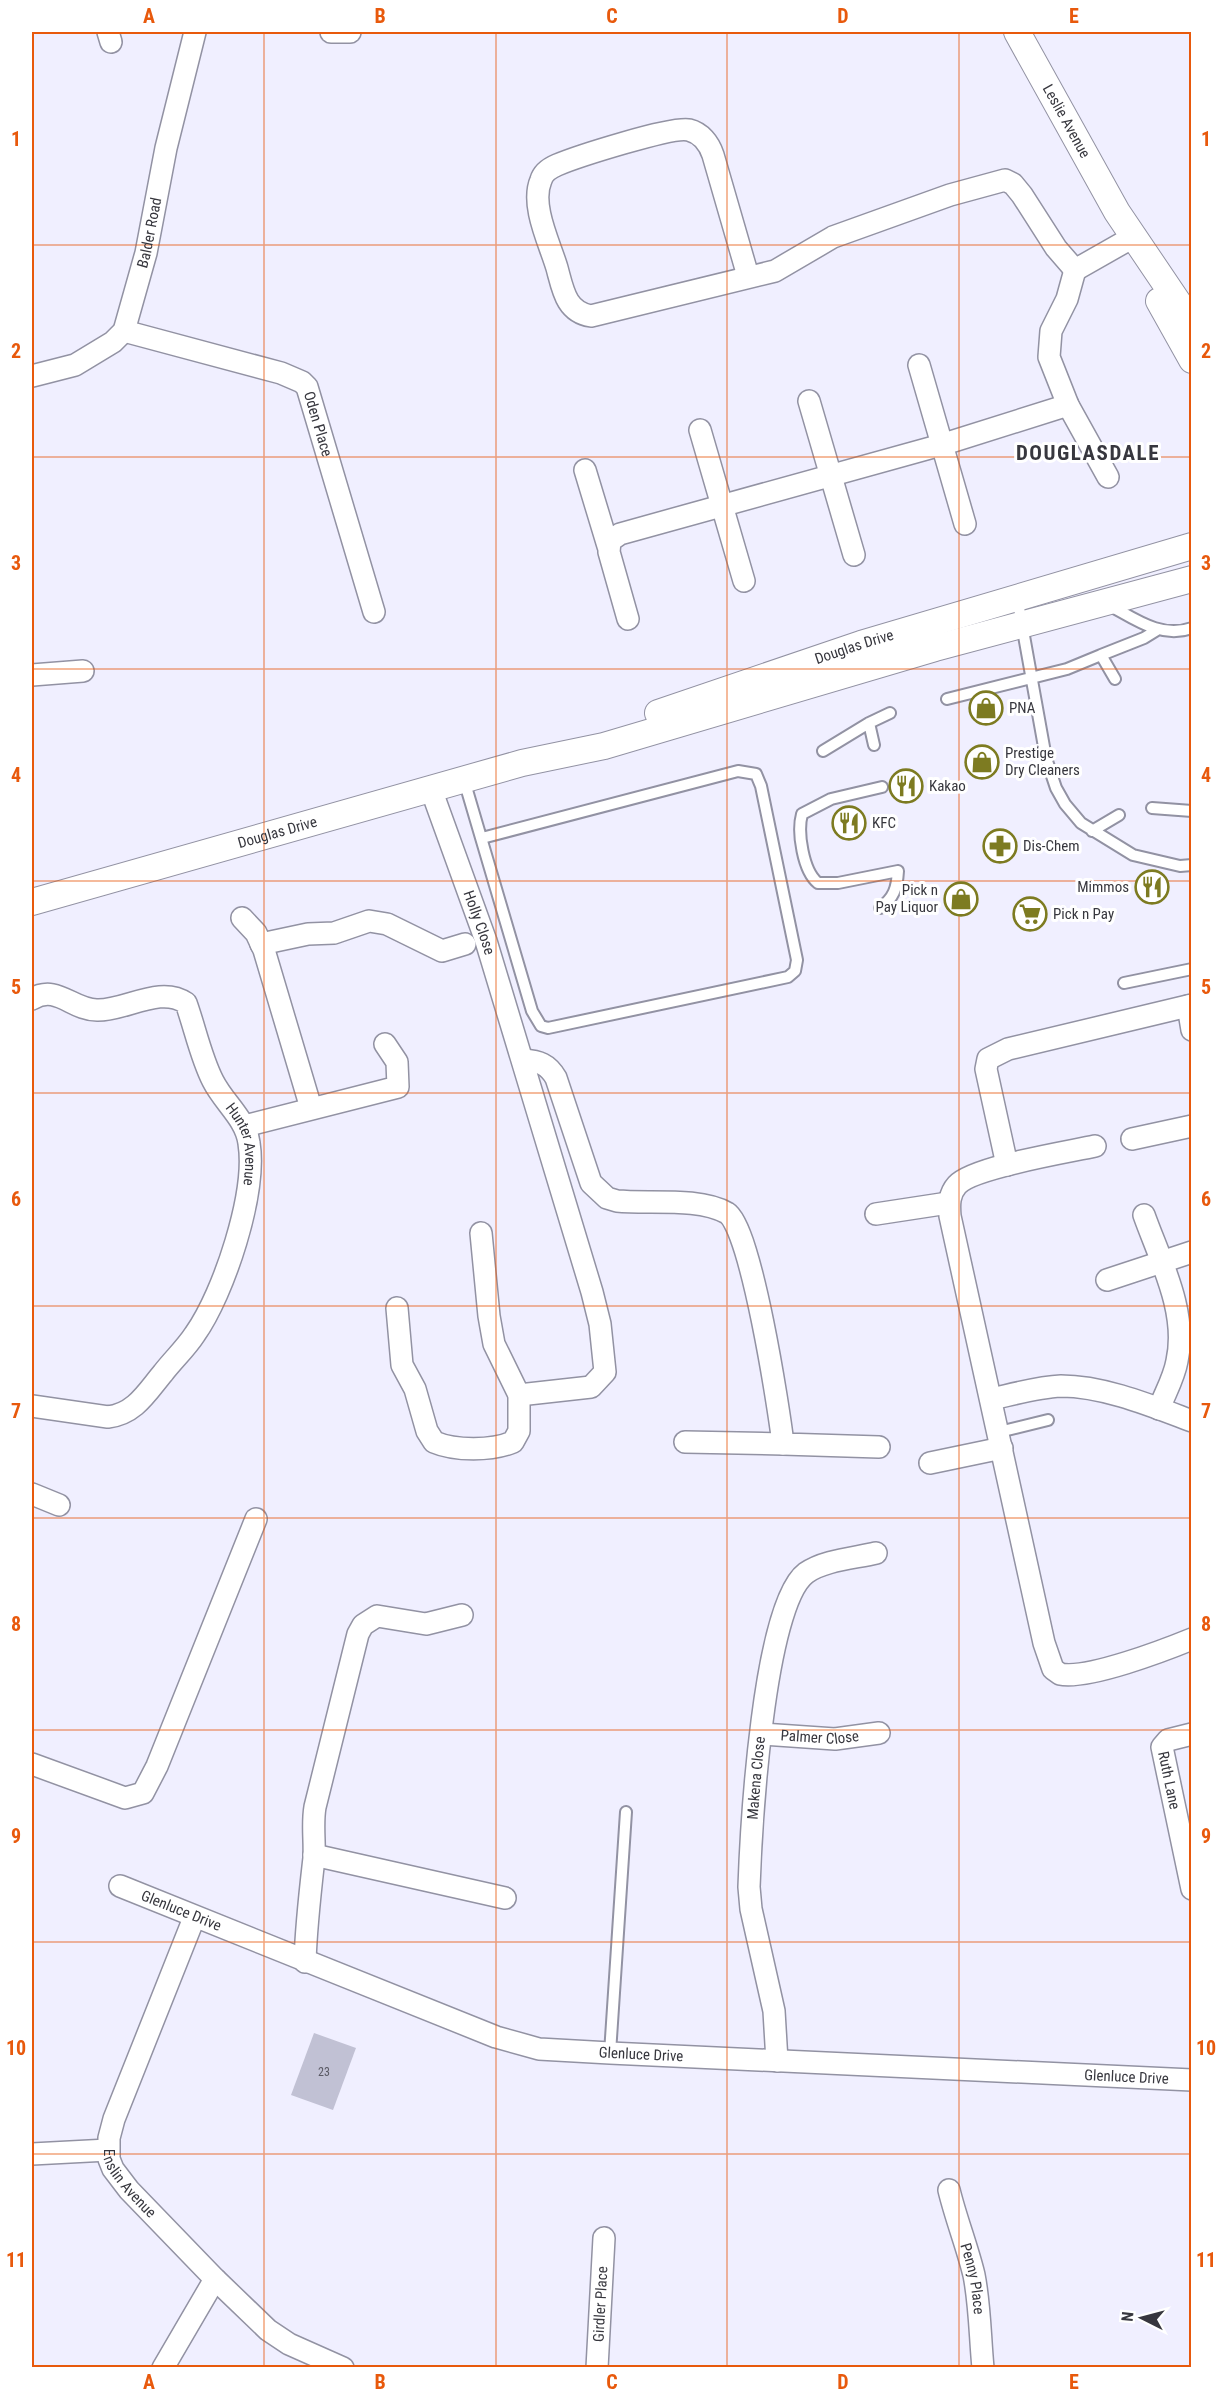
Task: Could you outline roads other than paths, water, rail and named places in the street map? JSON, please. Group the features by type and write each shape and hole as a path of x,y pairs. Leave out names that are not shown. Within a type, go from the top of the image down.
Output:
{"street":[{"name":"Balder Road","path":"124,331 146,253 166,148 195,32"},
{"path":"332,32 350,32"},
{"name":"Leslie Avenue","path":"1017,32 1117,212 1191,360"},
{"path":"748,276 713,155 707,143 695,132 674,129 558,165 542,177 538,197 542,215 565,295 578,313 601,316 782,268 833,237 950,195 1005,180 1015,186 1056,248 1076,270"},
{"path":"1108,477 1068,405 1051,366 1048,344 1051,331 1067,299 1076,270 1130,239"},
{"name":"Leslie Avenue","path":"1130,239 1191,323"},
{"path":"32,376 75,365 90,358 114,342 124,331"},
{"name":"Oden Place","path":"124,331 281,373 302,382 307,387 374,612"},
{"path":"919,364 965,524"},
{"path":"809,400 854,555"},
{"path":"608,546 620,534 941,445 1068,405"},
{"path":"700,430 744,581"},
{"path":"585,470 628,619"},
{"name":"Douglas Drive","path":"522,763 772,674 1017,597 1191,546"},
{"name":"Douglas Drive","path":"32,902 522,763 604,746 1103,602 1191,579"},
{"path":"32,675 83,671"},
{"name":"Holly Close","path":"431,789 486,941 523,1060 600,1324 606,1365 603,1376 591,1387 519,1395"},
{"path":"242,918 256,933 261,944 311,1108"},
{"path":"261,944 308,934 334,933 369,921 387,924 442,951 465,944"},
{"name":"Hunter Avenue","path":"32,999 38,995 52,993 97,1010 165,996 179,998 186,1003 212,1078 245,1126 251,1156 250,1173 237,1237 217,1294 195,1334 137,1404 118,1416 93,1416 32,1406"},
{"path":"1007,1165 986,1069 988,1059 1008,1049 1190,1006 1191,1030"},
{"path":"245,1126 398,1087 397,1062 385,1044"},
{"path":"523,1060 546,1065 556,1078 591,1183 607,1198 617,1202 703,1206 725,1212 733,1218 742,1237 758,1305 776,1394 783,1444"},
{"path":"1132,1139 1191,1126"},
{"path":"1095,1146 1007,1165 963,1180 957,1185 948,1203 1044,1643 1056,1672 1065,1676 1107,1667 1158,1653 1191,1639"},
{"path":"876,1214 948,1203"},
{"path":"1144,1215 1177,1314 1179,1342 1176,1368 1159,1409"},
{"path":"397,1308 402,1365 415,1389 427,1431 434,1442 472,1448 513,1442 519,1431 519,1395 494,1344 481,1233"},
{"path":"1107,1280 1191,1252"},
{"path":"992,1399 1048,1387 1066,1386 1105,1393 1159,1409 1191,1422"},
{"path":"930,1463 1000,1440"},
{"path":"685,1442 879,1447"},
{"path":"32,1494 59,1505"},
{"path":"32,1764 125,1798 143,1793 158,1766 256,1519"},
{"name":"Makena Close","path":"777,2061 774,2011 748,1887 762,1734 778,1634 796,1586 806,1573 813,1569 876,1553"},
{"path":"305,1962 307,1910 314,1855 313,1820 322,1770 358,1634 363,1625 381,1616 426,1624 462,1615"},
{"name":"Palmer Close","path":"762,1734 834,1739 879,1732"},
{"name":"Ruth Lane","path":"1191,1734 1163,1742 1162,1750 1191,1889"},
{"path":"314,1855 504,1898"},
{"name":"Glenluce Drive","path":"120,1886 194,1918 514,2044 539,2049 1191,2080"},
{"name":"Enslin Avenue","path":"194,1918 114,2119 108,2150 113,2169 129,2190 215,2279 279,2339 343,2367"},
{"path":"32,2154 108,2150"},
{"name":"Penny Place","path":"949,2190 974,2275 983,2367"},
{"name":"Girdler Place","path":"597,2367 604,2238"},
{"path":"163,2367 215,2279"}],"lane":[{"path":"1017,597 1046,758 1056,788 1073,816 1092,831 1133,855 1180,866 1191,865"},
{"path":"1103,602 1157,630 1187,629 1191,639"},
{"path":"947,699 1067,669 1143,639 1157,630"},
{"path":"1101,656 1115,679"},
{"path":"823,751 890,713"},
{"path":"869,723 874,745"},
{"path":"464,779 532,1011 541,1026 548,1028 788,977 795,971 797,960 761,786 759,777 753,772 738,771 694,781 482,838"},
{"path":"880,908 891,900 895,892 898,871 838,883 818,882 810,873 800,832 802,814 808,809 831,799 882,787"},
{"path":"1152,808 1191,811"},
{"path":"1092,831 1119,815"},
{"path":"1124,983 1191,969"},
{"path":"1000,1440 1048,1420"},
{"path":"610,2053 626,1812"}],"place":[{"name":"PNA","path":"986,708"},
{"name":"Prestige Dry Cleaners","path":"982,762"},
{"name":"Kakao","path":"906,786"},
{"name":"KFC","path":"849,823"},
{"name":"Dis-Chem","path":"1000,846"},
{"name":"Mimmos","path":"1152,887"},
{"name":"Pick n Pay Liquor","path":"961,899"},
{"name":"Pick n Pay","path":"1030,914"}],"district":[{"name":"DOUGLASDALE","path":"1088,453"}]}
